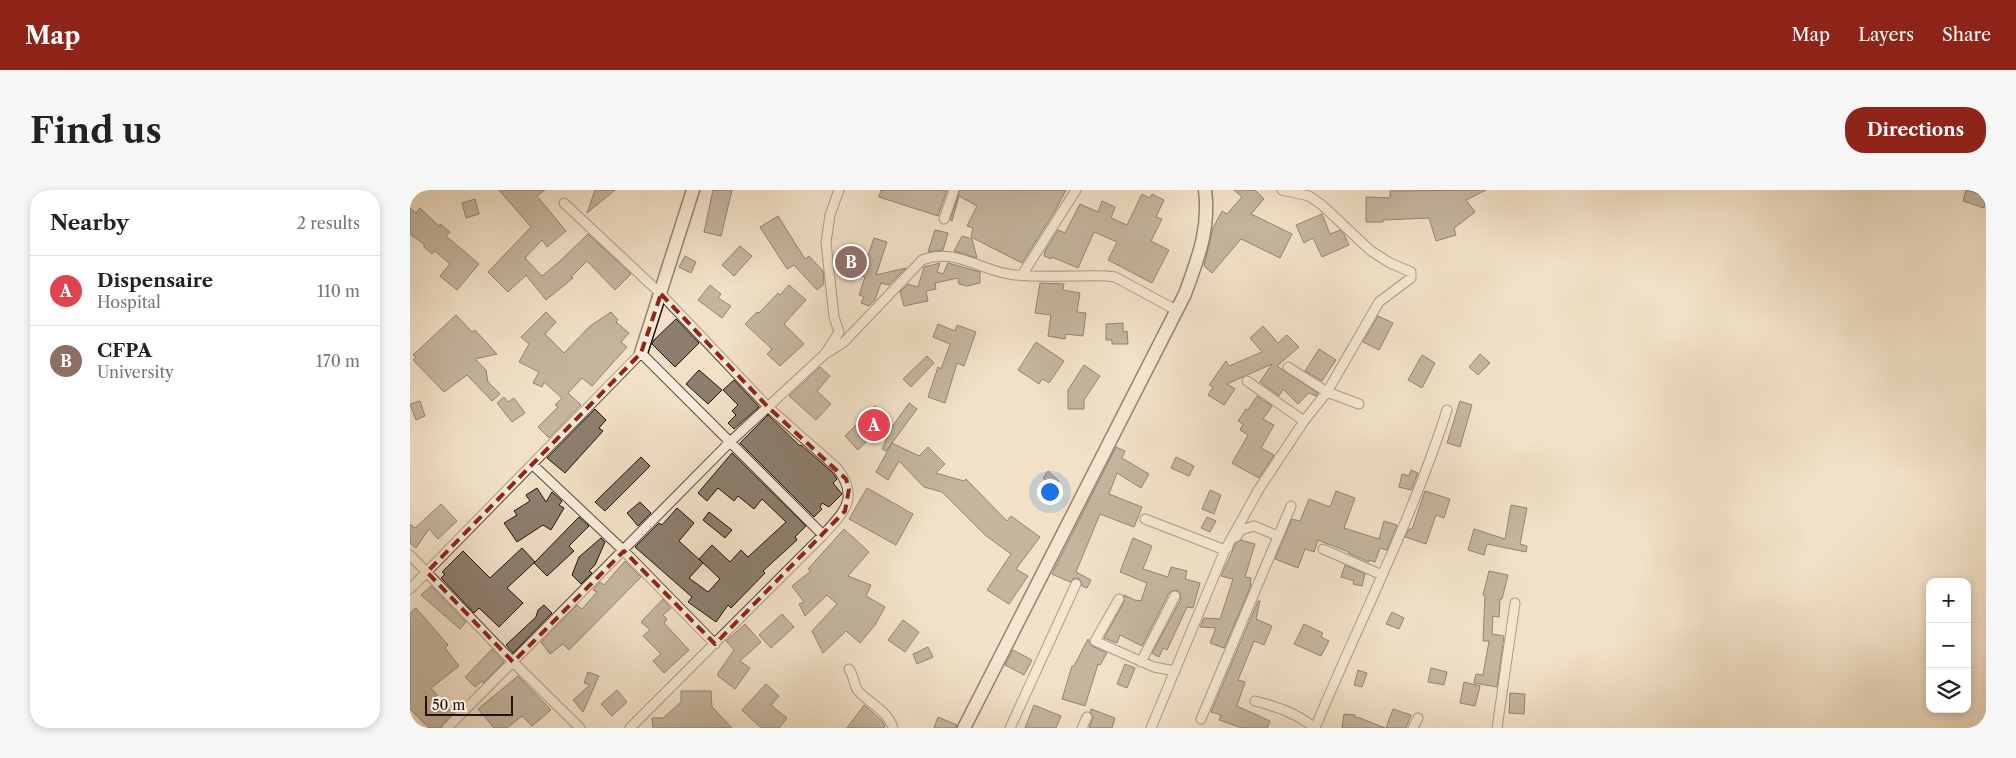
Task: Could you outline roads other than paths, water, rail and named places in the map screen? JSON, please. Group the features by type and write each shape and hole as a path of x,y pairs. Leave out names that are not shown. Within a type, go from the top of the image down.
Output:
{"main road":[{"path":"641,353 693,190"},
{"path":"964,728 1184,294 1202,247 1206,224 1205,190"}],"street":[{"path":"825,354 839,332 834,317 826,242 830,215 839,190"},
{"path":"944,220 954,190"},
{"path":"1022,275 1076,190"},
{"path":"1151,728 1226,550 1259,489 1304,421 1327,392 1379,302 1408,281 1412,274 1371,251 1310,196 1282,190"},
{"path":"564,203 661,294 768,407 837,468 846,479 849,495 845,511 823,535 630,728"},
{"path":"448,728 730,442 825,354 844,342 922,260 934,255 946,255 1013,275 1115,277 1176,310"},
{"path":"410,589 641,353 823,535"},
{"path":"1288,367 1327,392 1359,404"},
{"path":"1247,381 1304,421"},
{"path":"1255,701 1292,713 1315,728 1416,499 1447,410"},
{"path":"533,465 624,551 715,644"},
{"path":"1200,719 1291,506"},
{"path":"1145,519 1226,550"},
{"path":"1226,550 1242,530 1248,527 1254,526 1278,536"},
{"path":"1323,549 1382,575"},
{"path":"410,555 513,662 580,728"},
{"path":"1010,728 1076,584"},
{"path":"1141,662 1174,596"},
{"path":"1119,599 1095,641 1141,662 1174,671"},
{"path":"1497,728 1515,603"},
{"path":"849,670 855,678 857,690 887,716 893,728"},
{"path":"1082,728 1087,717"},
{"path":"1413,728 1418,718"}],"place":[{"name":"CFPA","path":"851,262"},
{"name":"Dispensaire","path":"874,425"}]}
